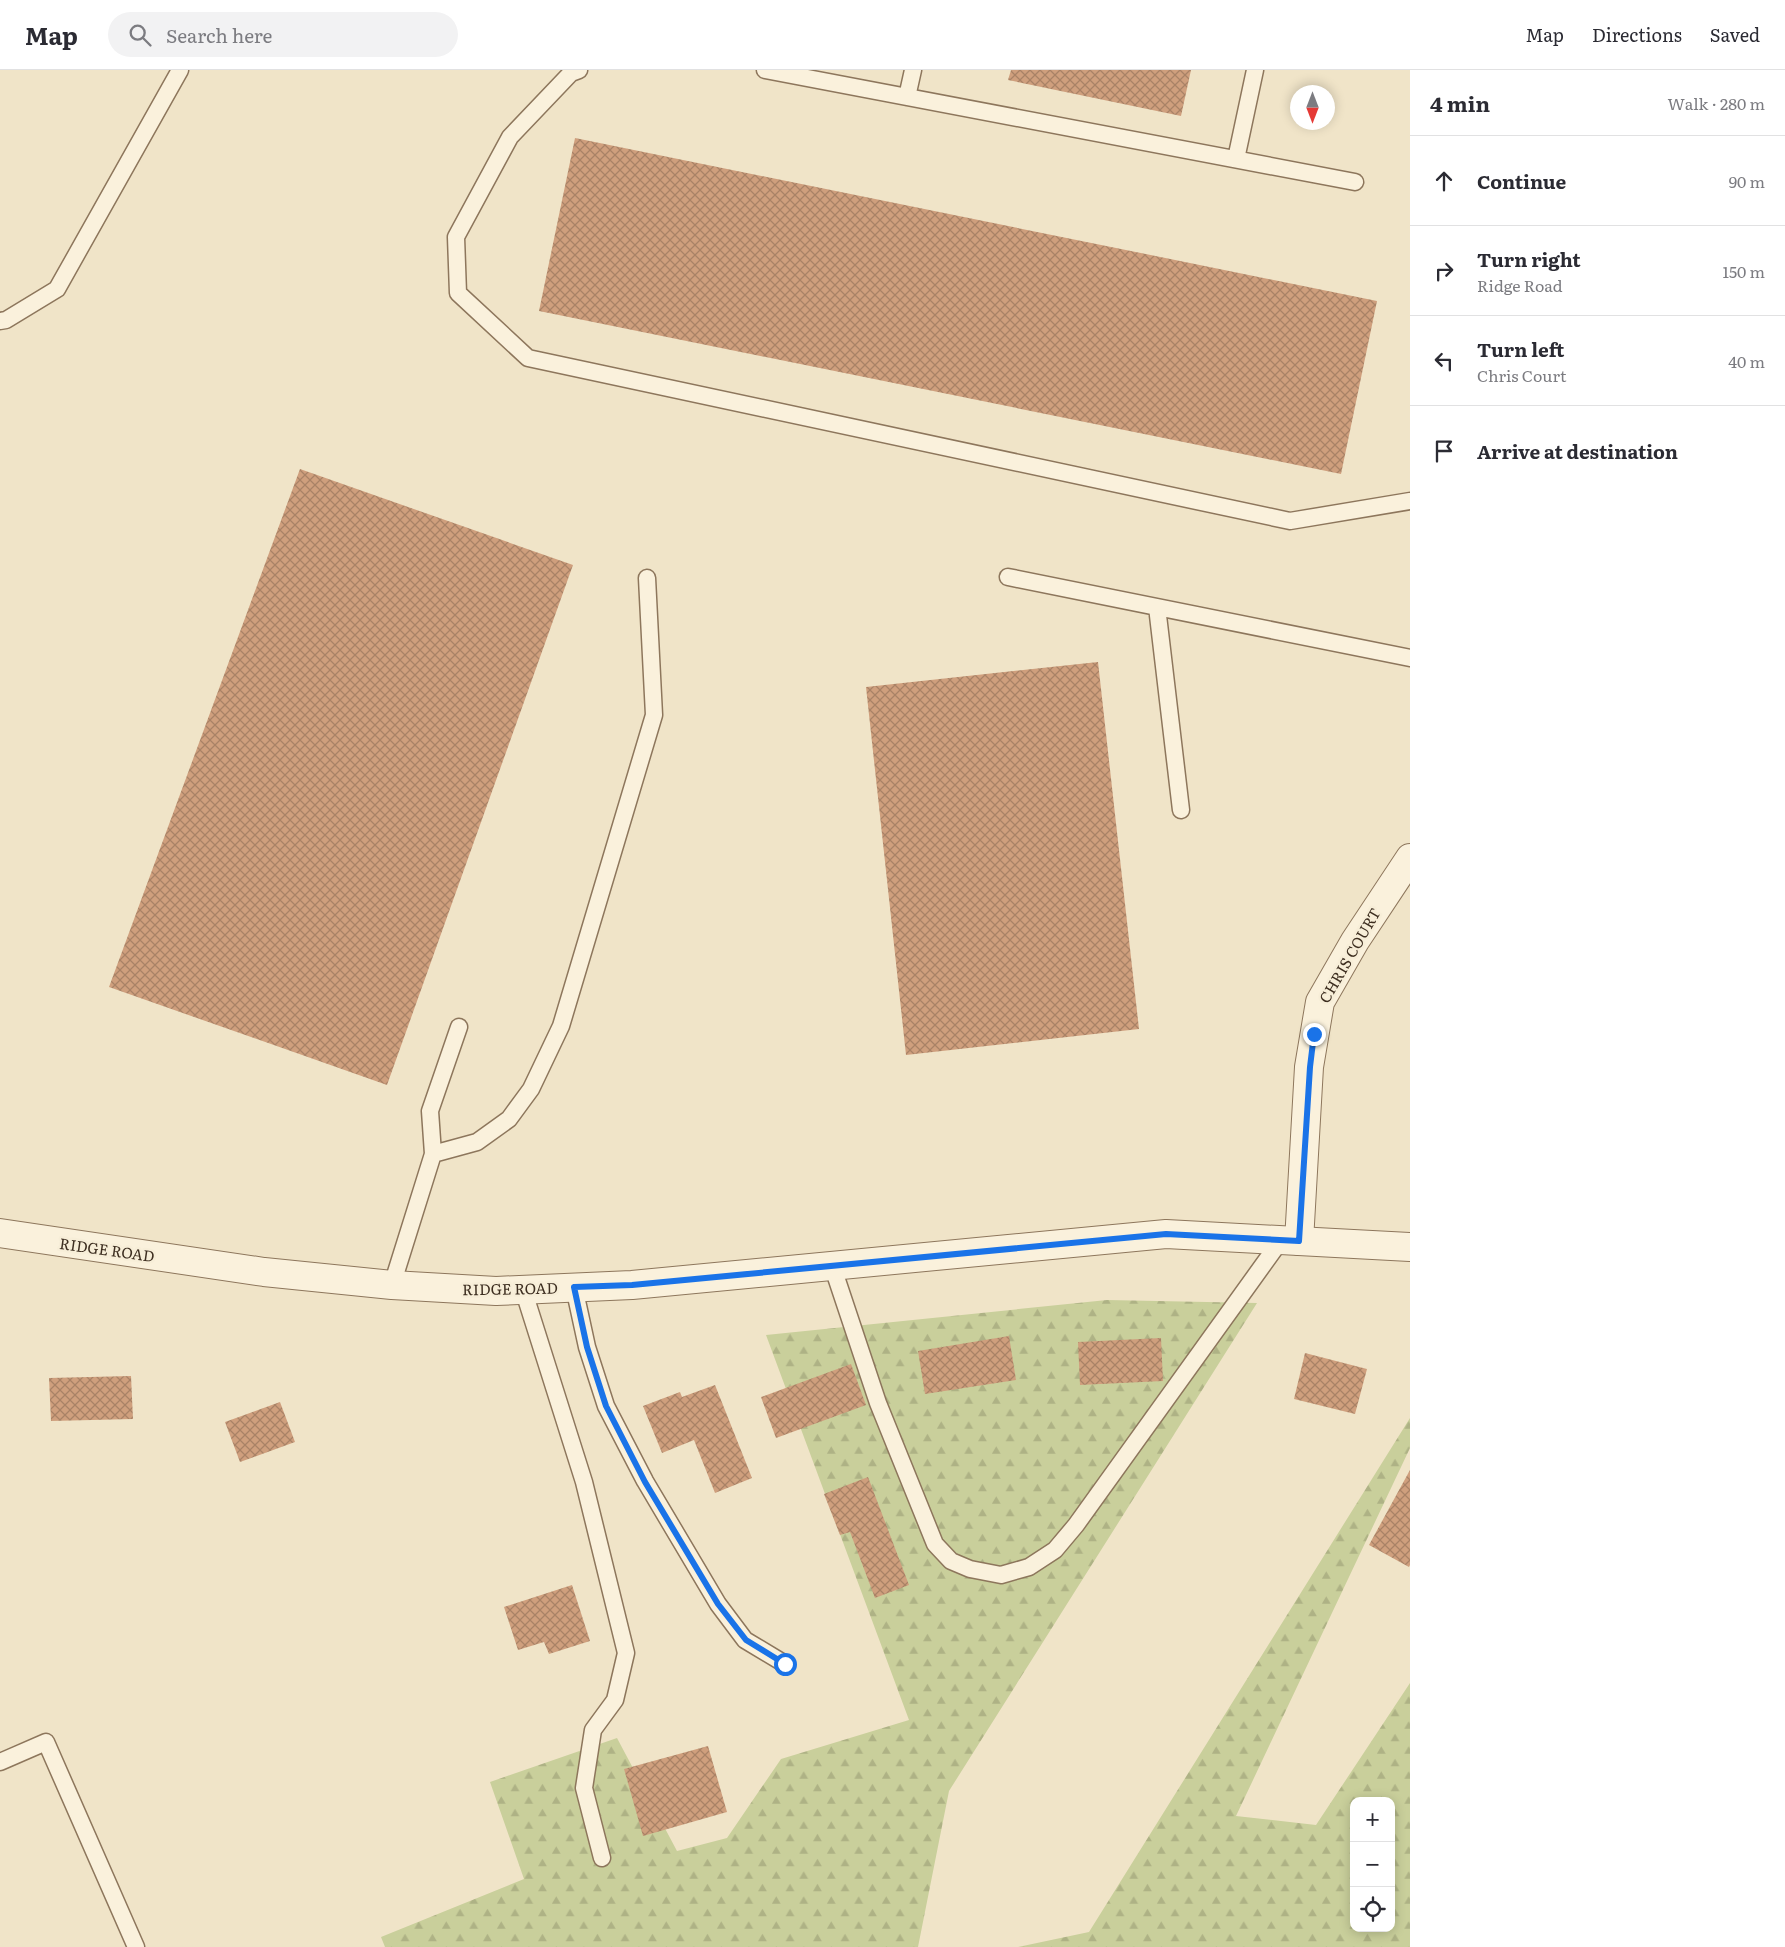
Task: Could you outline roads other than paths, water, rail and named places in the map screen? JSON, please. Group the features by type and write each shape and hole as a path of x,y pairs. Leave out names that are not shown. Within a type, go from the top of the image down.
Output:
{"street":[{"name":"CHRIS COURT","path":"1290,1240 1310,1067 1320,1002 1355,942 1410,858"},
{"name":"RIDGE ROAD","path":"0,1233 264,1272 392,1285 496,1291 632,1285 1166,1234 1410,1247"}],"lane":[{"path":"0,321 6,320 58,289 180,70"},
{"path":"579,70 571,73 510,136 456,237 458,293 528,358 1290,521 1410,501"},
{"path":"765,70 1355,182"},
{"path":"908,97 913,70"},
{"path":"1236,159 1254,70"},
{"path":"1008,576 1410,658"},
{"path":"433,1154 477,1142 509,1119 531,1089 561,1026 654,715 647,578"},
{"path":"1157,607 1181,810"},
{"path":"392,1285 433,1154 430,1111 459,1027"},
{"path":"832,1266 878,1403 935,1544 951,1561 970,1569 1001,1574 1029,1567 1055,1550 1290,1240"},
{"path":"574,1287 587,1347 606,1406 645,1482 718,1604 746,1640 785,1664"},
{"path":"522,1289 584,1482 626,1653 615,1700 592,1730 584,1788 602,1858"},
{"path":"0,1762 46,1742 136,1947"}]}
